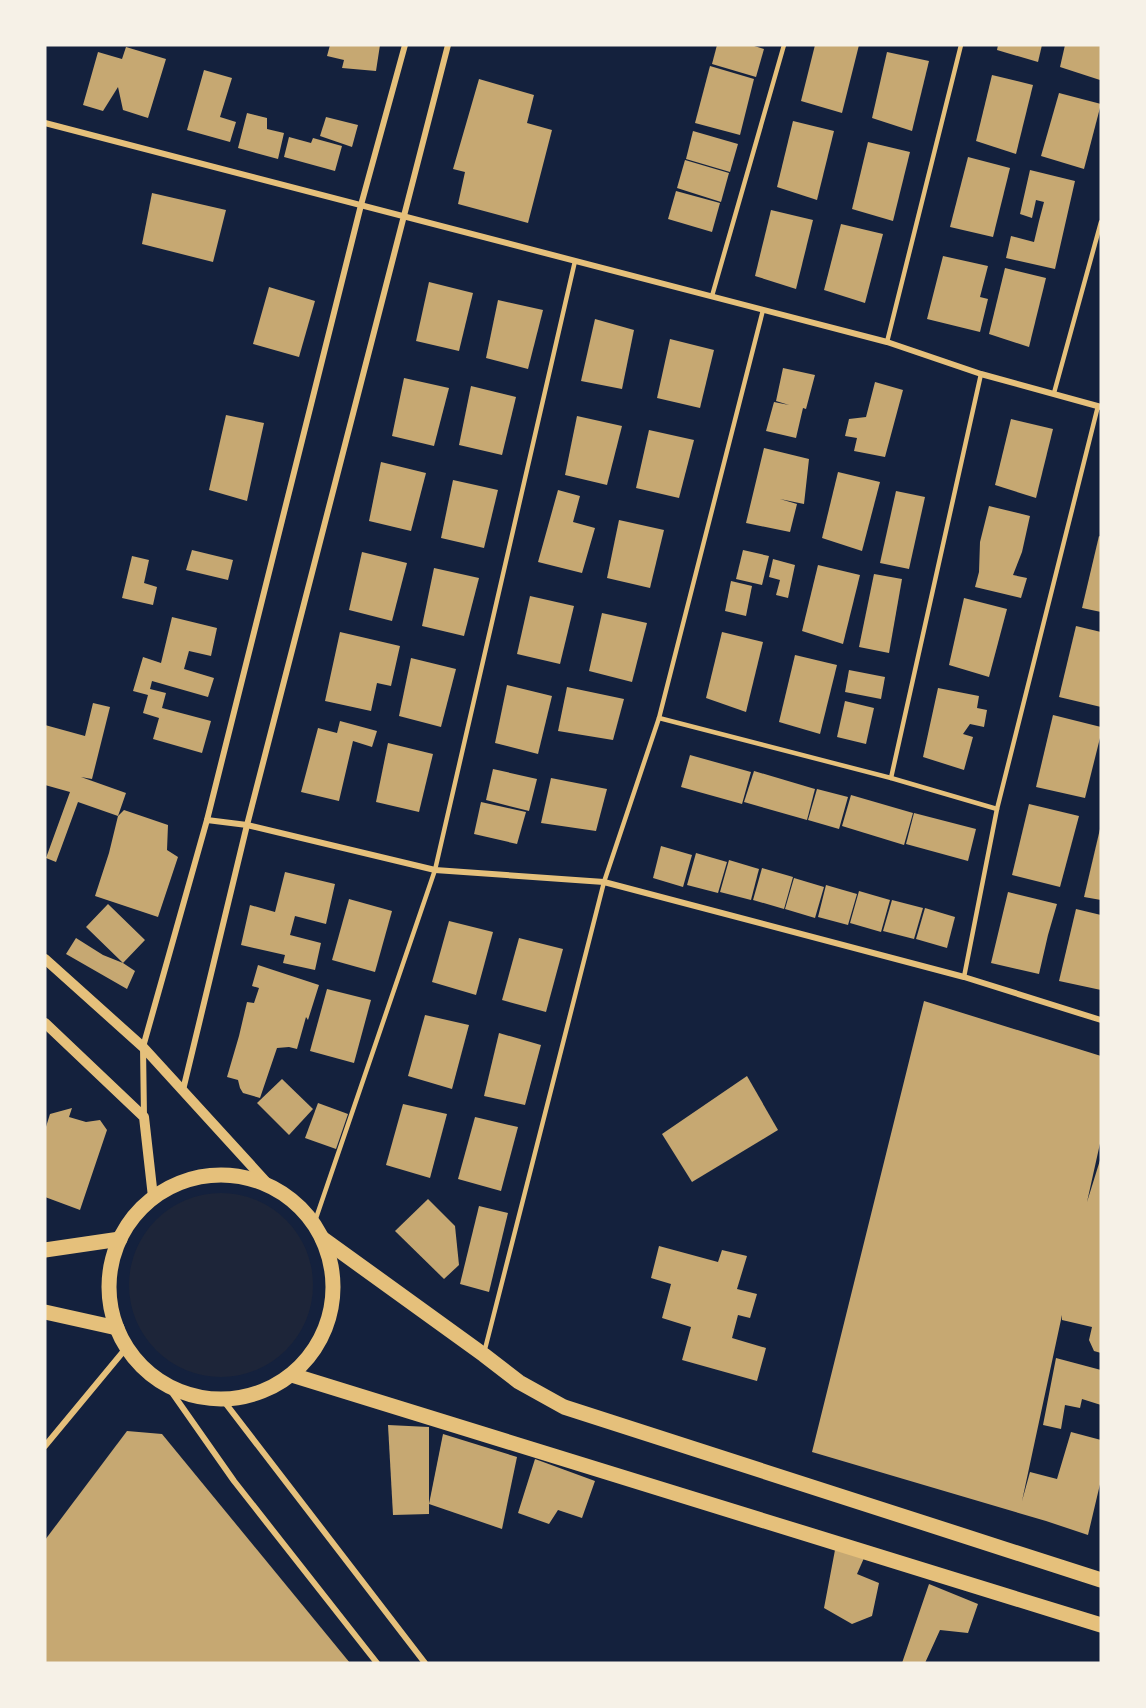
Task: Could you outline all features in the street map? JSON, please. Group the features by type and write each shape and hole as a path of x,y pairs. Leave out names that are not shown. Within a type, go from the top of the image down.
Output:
{"main road":[{"path":"209,1175 240,1176 269,1185 282,1192 314,1224 322,1238 333,1274 331,1312 317,1347 292,1375 260,1394 223,1400 193,1396 166,1384 144,1368 127,1347 117,1328 110,1298 111,1268 120,1239 134,1216 153,1197 180,1183 209,1175"},
{"path":"322,1238 519,1382 564,1407 1101,1580"},
{"path":"45,1250 120,1239"},
{"path":"45,1312 117,1328"},
{"path":"292,1375 1101,1624"}],"street":[{"path":"153,1197 144,1117 143,1047 207,820 362,205 405,45"},
{"path":"183,1090 247,825 448,45"},
{"path":"45,123 887,342 981,374 1100,406"},
{"path":"207,820 247,825 435,870 604,882 964,977 1101,1020"},
{"path":"45,959 143,1047 269,1185"},
{"path":"45,1023 144,1117"},
{"path":"45,1446 127,1347"},
{"path":"166,1384 234,1481 377,1663"},
{"path":"223,1400 425,1663"}],"lane":[{"path":"712,296 784,45"},
{"path":"887,342 961,45"},
{"path":"1054,393 1101,222"},
{"path":"314,1224 435,870 575,261"},
{"path":"484,1355 604,882 659,718 763,310"},
{"path":"891,778 981,374"},
{"path":"964,977 997,809 1100,406"},
{"path":"659,718 891,778 997,809"},
{"path":"659,718 997,809"}],"shaded area":[{"path":"221,1193 256,1200 286,1220 306,1250 313,1285 306,1320 286,1350 256,1370 221,1377 186,1370 156,1350 136,1320 129,1285 136,1250 156,1220 186,1200"}],"building":[{"path":"330,45 380,45 376,71 342,68 344,60 327,56"},
{"path":"717,45 751,45 764,49 756,77 712,64"},
{"path":"815,45 859,45 842,113 801,101"},
{"path":"998,45 1042,45 1038,62 997,50"},
{"path":"1065,45 1101,45 1100,80 1060,67"},
{"path":"126,47 166,59 148,118 123,110 118,87 103,111 83,105 98,52 122,59"},
{"path":"887,52 929,61 912,131 872,118"},
{"path":"710,66 754,79 740,135 695,123"},
{"path":"204,70 232,78 220,117 236,122 230,142 187,130"},
{"path":"992,75 1033,85 1016,154 976,141"},
{"path":"479,79 534,95 527,123 552,130 528,223 458,204 465,172 453,169"},
{"path":"1059,93 1101,104 1084,169 1041,156"},
{"path":"247,113 267,118 267,129 284,133 278,159 238,148"},
{"path":"326,117 358,125 352,147 320,136"},
{"path":"793,121 834,131 817,200 777,187"},
{"path":"693,131 738,144 730,172 686,159"},
{"path":"289,137 311,143 313,138 342,146 335,171 284,157"},
{"path":"868,142 910,152 893,221 852,209"},
{"path":"968,157 1010,168 993,237 950,227"},
{"path":"685,160 729,173 721,202 677,188"},
{"path":"1030,170 1075,181 1055,269 1006,258 1011,236 1034,242 1044,202 1036,200 1032,218 1020,214"},
{"path":"676,191 720,203 712,232 668,219"},
{"path":"152,193 226,210 213,262 142,244"},
{"path":"771,210 813,220 796,289 755,276"},
{"path":"841,224 883,234 865,303 824,290"},
{"path":"943,256 988,266 980,297 988,299 980,332 927,319"},
{"path":"1005,268 1046,278 1029,347 989,334"},
{"path":"429,282 473,293 459,351 416,341"},
{"path":"269,287 315,301 299,357 253,344"},
{"path":"498,300 543,310 528,369 486,358"},
{"path":"595,319 634,330 622,389 581,381"},
{"path":"670,339 714,350 700,408 657,398"},
{"path":"783,368 815,375 806,409 803,408 796,438 766,431 774,402 789,405 776,401"},
{"path":"404,378 449,388 434,446 392,436"},
{"path":"875,382 903,390 885,457 854,451 857,438 845,436 849,419 866,417"},
{"path":"471,386 516,397 502,455 459,445"},
{"path":"226,415 264,423 247,501 209,490"},
{"path":"577,416 622,426 607,485 565,475"},
{"path":"1011,419 1053,429 1036,498 995,485"},
{"path":"649,430 694,440 679,498 636,488"},
{"path":"764,448 809,459 804,504 780,499 797,504 790,532 746,523"},
{"path":"381,462 426,473 411,531 369,521"},
{"path":"838,472 880,482 862,551 822,538"},
{"path":"453,480 498,490 484,548 441,538"},
{"path":"558,490 580,496 573,522 595,528 582,573 538,562"},
{"path":"896,491 925,497 909,569 880,563"},
{"path":"989,506 1030,516 1022,552 1013,575 1027,578 1021,598 975,587 979,572 980,542"},
{"path":"619,520 664,530 650,588 607,578"},
{"path":"1099,536 1101,537 1101,612 1082,608"},
{"path":"192,550 233,560 228,580 186,570"},
{"path":"743,550 769,556 762,585 736,579"},
{"path":"362,552 407,563 392,621 349,610"},
{"path":"132,556 149,560 144,583 157,587 153,605 122,598"},
{"path":"773,559 795,565 788,598 776,595 780,580 769,577"},
{"path":"818,565 860,575 843,644 802,631"},
{"path":"434,568 479,578 464,636 422,626"},
{"path":"874,574 902,579 889,653 859,647"},
{"path":"731,581 752,586 746,616 725,611"},
{"path":"530,596 574,606 560,664 517,654"},
{"path":"964,598 1007,609 989,677 949,665"},
{"path":"602,613 647,623 632,682 589,671"},
{"path":"172,617 217,628 211,656 189,651 184,669 214,678 208,697 152,681 150,689 166,693 162,708 211,721 202,753 153,739 159,718 143,713 148,695 133,691 143,657 161,663"},
{"path":"1076,626 1101,632 1101,707 1059,697"},
{"path":"340,632 400,646 391,686 377,683 371,711 325,701"},
{"path":"722,632 763,642 746,712 706,698"},
{"path":"795,655 837,665 820,734 779,722"},
{"path":"411,658 456,669 441,727 399,716"},
{"path":"849,670 885,677 881,699 845,692"},
{"path":"507,685 552,696 538,754 495,743"},
{"path":"567,687 624,699 613,740 558,731"},
{"path":"938,688 979,696 977,708 987,710 984,727 970,724 963,734 973,737 964,770 923,757"},
{"path":"845,701 874,708 866,744 837,737"},
{"path":"93,703 110,707 92,779 81,777 126,793 118,816 78,802 56,862 46,858 70,792 45,785 45,725 85,736"},
{"path":"1053,715 1101,727 1085,798 1036,787"},
{"path":"340,721 377,731 372,747 353,741 339,801 301,792 318,728 337,733"},
{"path":"388,743 433,754 419,812 376,802"},
{"path":"690,755 751,772 742,804 681,787"},
{"path":"493,769 537,779 529,811 486,800"},
{"path":"754,771 815,789 807,820 744,802"},
{"path":"551,778 607,789 596,831 541,823"},
{"path":"817,789 848,797 839,829 808,820"},
{"path":"851,795 913,813 904,845 842,826"},
{"path":"481,802 526,812 517,844 474,834"},
{"path":"1029,804 1079,816 1060,887 1012,875"},
{"path":"124,810 168,825 167,850 178,857 158,917 95,896 118,816"},
{"path":"914,813 976,829 968,861 906,844"},
{"path":"1101,829 1101,900 1084,897"},
{"path":"661,846 692,855 683,887 653,878"},
{"path":"696,853 727,862 718,893 687,885"},
{"path":"729,860 759,869 751,900 720,892"},
{"path":"762,868 793,877 784,909 753,900"},
{"path":"285,872 335,884 326,924 295,916 290,935 321,943 315,970 283,963 285,955 241,945 250,905 275,912"},
{"path":"794,878 824,887 815,918 785,909"},
{"path":"826,885 857,894 848,925 818,917"},
{"path":"859,891 890,900 881,932 850,923"},
{"path":"1008,892 1057,904 1039,974 991,963"},
{"path":"349,899 392,911 375,972 332,960"},
{"path":"892,900 923,908 914,939 883,931"},
{"path":"108,904 145,940 123,963 86,927"},
{"path":"925,908 955,917 947,948 916,939"},
{"path":"1076,909 1101,915 1101,990 1059,981"},
{"path":"449,921 493,932 476,995 432,982"},
{"path":"76,938 103,955 135,971 127,989 66,954"},
{"path":"519,938 563,949 546,1012 502,1000"},
{"path":"258,965 319,985 308,1020 306,1017 297,1049 277,1048 260,1098 243,1093 238,1080 227,1077 247,1002 254,1003 259,988 252,986"},
{"path":"327,989 371,1000 354,1063 310,1051"},
{"path":"924,1001 1101,1056 1101,1139 1087,1202 1101,1157 1101,1353 1094,1351 1089,1340 1092,1327 1062,1320 1062,1315 1022,1501 1030,1472 1057,1479 1071,1432 1101,1440 1101,1480 1088,1535 812,1452"},
{"path":"425,1015 469,1025 452,1089 408,1076"},
{"path":"499,1033 541,1045 525,1105 484,1096"},
{"path":"747,1076 778,1130 692,1182 662,1134"},
{"path":"282,1079 313,1109 289,1135 257,1103"},
{"path":"318,1103 348,1114 336,1149 305,1138"},
{"path":"403,1104 447,1114 430,1178 386,1165"},
{"path":"72,1108 69,1117 86,1122 100,1120 107,1130 80,1210 45,1197 45,1130 50,1114"},
{"path":"475,1117 518,1127 501,1191 458,1179"},
{"path":"428,1199 455,1226 459,1265 444,1279 395,1231"},
{"path":"479,1206 508,1213 489,1292 460,1284"},
{"path":"659,1246 718,1262 722,1250 747,1256 737,1289 757,1294 750,1318 738,1315 732,1338 766,1348 757,1381 682,1360 691,1327 662,1318 671,1284 651,1278"},
{"path":"1056,1358 1101,1370 1101,1405 1082,1399 1080,1408 1065,1405 1061,1429 1043,1425"},
{"path":"388,1425 429,1427 429,1514 393,1515"},
{"path":"127,1431 162,1434 350,1663 45,1663 45,1540"},
{"path":"443,1434 517,1457 502,1529 429,1504"},
{"path":"535,1459 595,1481 582,1518 558,1510 549,1524 518,1513"},
{"path":"835,1550 864,1558 857,1574 879,1583 872,1616 852,1624 824,1608"},
{"path":"929,1584 978,1604 968,1633 940,1630 925,1663 902,1663"}]}
